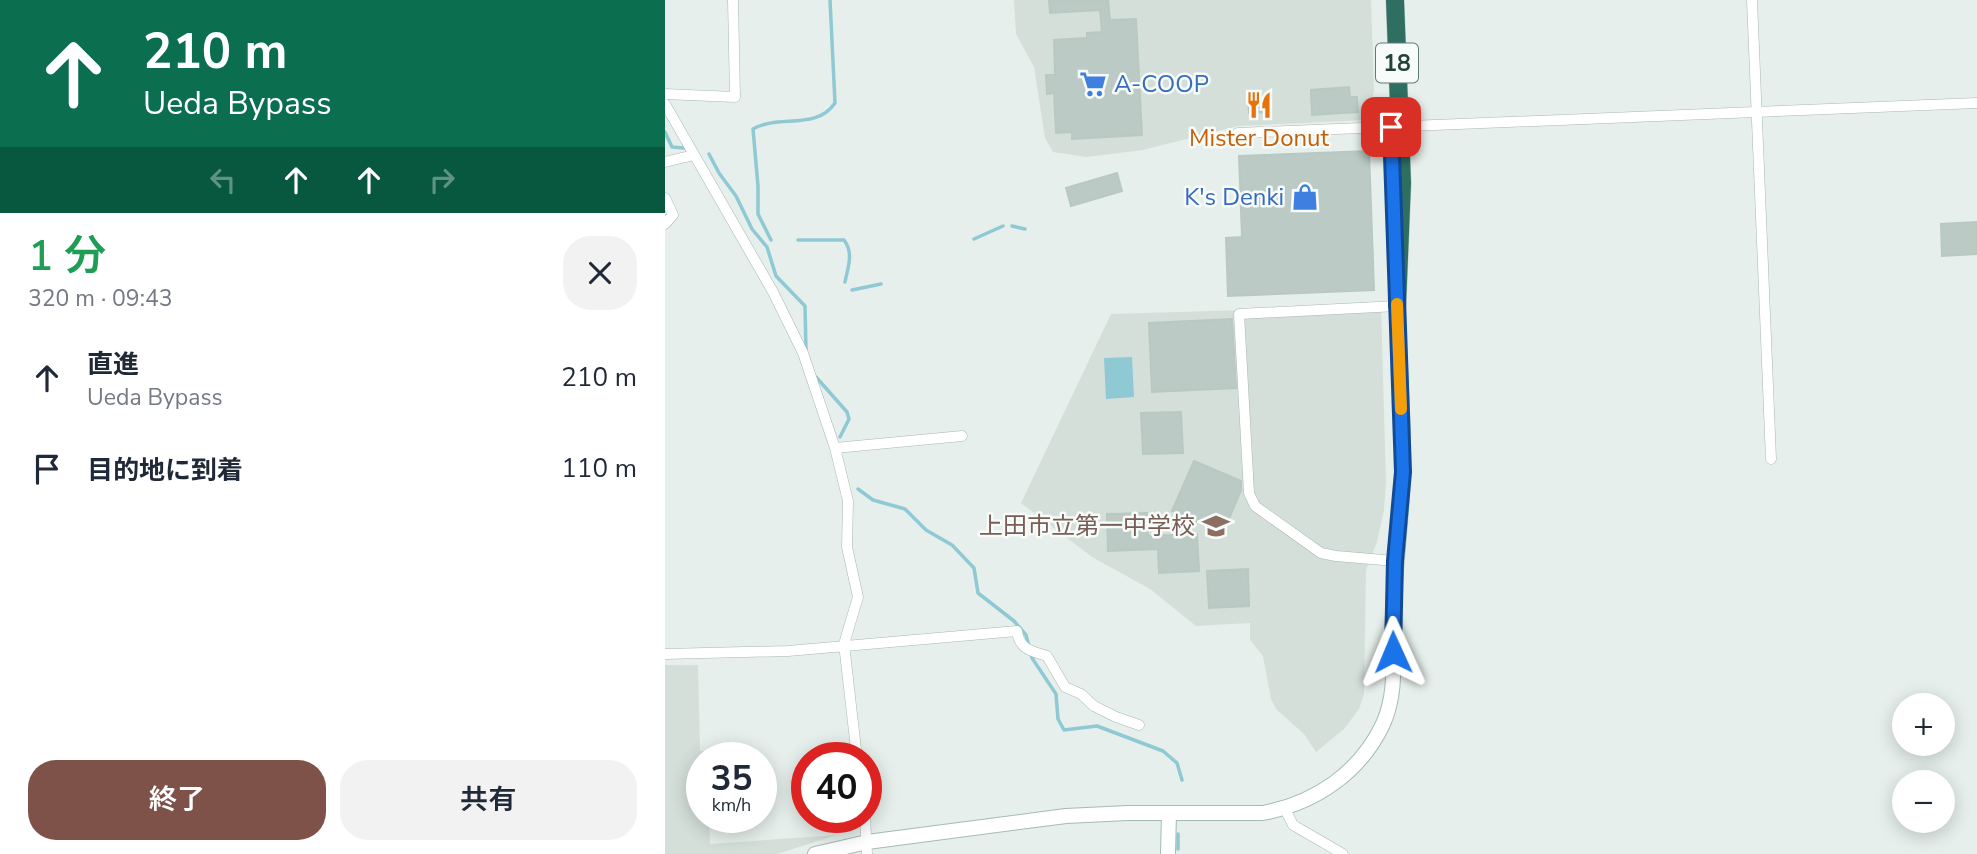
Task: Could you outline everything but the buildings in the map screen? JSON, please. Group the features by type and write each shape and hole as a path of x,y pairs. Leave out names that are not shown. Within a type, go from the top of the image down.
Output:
{"highway":[{"name":"18","path":"1385,0 1395,126"},
{"name":"18","path":"1395,0 1394,181 1397,306"}],"street":[{"path":"665,94 735,97 733,0"},
{"path":"1752,0 1772,459"},
{"path":"1238,133 1977,103"},
{"path":"665,104 773,292 803,353 835,448 848,501 847,547 858,597 844,644 855,742"},
{"path":"665,162 694,155"},
{"path":"665,198 673,215 665,224"},
{"path":"815,854 1066,816 1243,814 1285,808 1323,791 1341,778 1371,744 1383,723 1391,700 1394,677 1392,627 1403,472 1397,306 1240,314 1249,493 1255,506 1321,552 1336,556 1395,561"},
{"path":"835,448 962,436"},
{"path":"665,654 776,651 1017,631 1018,641 1026,649 1047,656 1065,687 1081,694 1094,706 1117,718 1139,725"},
{"path":"1285,808 1293,825 1343,854"},
{"path":"1168,854 1170,813"}],"shaded area":[{"path":"1014,0 1371,0 1374,91 1369,110 1365,120 1238,126 1143,150 1087,157 1053,152 1045,138 1034,67 1016,34"},
{"name":"上田市立第一中学校","path":"1381,306 1386,482 1384,510 1377,542 1366,570 1364,694 1359,709 1344,729 1316,752 1304,734 1276,709 1271,699 1263,656 1250,640 1250,623 1196,626 1150,589 1092,557 1021,503 1111,314"},
{"path":"665,665 698,665 700,742 686,742 686,833 710,833 710,844 837,835 777,854 665,854"}],"water":[{"path":"1132,357 1134,397 1106,399 1104,358"}],"waterway":[{"path":"771,240 758,214 753,129 763,125 818,117 835,103 830,0"},
{"path":"665,132 672,147 684,148"},
{"path":"709,154 736,196 752,229 767,247 776,276 805,306 806,351"},
{"path":"974,239 1003,226"},
{"path":"1012,226 1025,229"},
{"path":"798,240 844,240 850,255 845,282"},
{"path":"852,290 881,284"},
{"path":"816,377 847,412 849,419 840,437"},
{"path":"858,489 873,500 905,509 926,530 952,545 974,568 978,593 1014,621 1026,635 1032,658 1056,694 1058,719 1064,730 1097,726 1163,751 1177,763 1182,780"},
{"path":"1178,834 1178,849"}],"slow traffic":[{"path":"1397,304 1401,409"}],"place":[{"name":"A-COOP","path":"1093,84"},
{"name":"Mister Donut","path":"1259,105"},
{"name":"K's Denki","path":"1305,197"},
{"name":"上田市立第一中学校","path":"1216,526"}],"route":[{"path":"1391,127 1403,444 1395,561 1393,652"}]}
